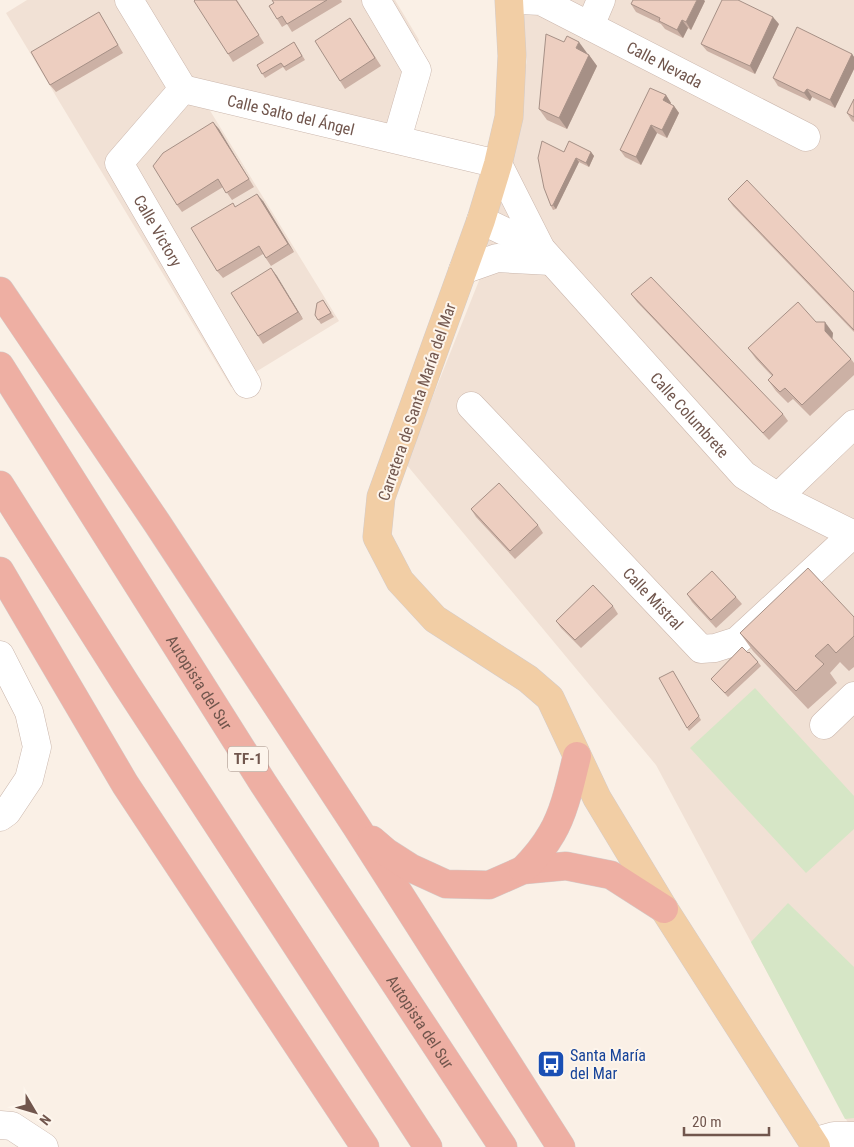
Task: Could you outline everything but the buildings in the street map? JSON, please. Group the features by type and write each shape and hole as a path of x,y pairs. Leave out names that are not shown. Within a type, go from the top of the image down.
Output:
{"highway":[{"path":"0,291 157,523 356,826 561,1147"},
{"name":"Autopista del Sur","path":"0,366 263,783 502,1147"},
{"path":"0,485 126,684 428,1147"},
{"path":"0,571 125,784 365,1147"},
{"path":"523,870 539,853 553,832 567,796 578,756"},
{"path":"356,826 386,852 412,868 446,884 489,885 523,870 566,866 611,875 664,909"}],"main road":[{"name":"Carretera de Santa María del Mar","path":"509,0 512,56 509,116 498,164 481,220 381,497 377,537 400,581 435,619 528,678 550,698 597,798 664,909 814,1145"}],"street":[{"path":"129,0 184,89"},
{"path":"376,0 417,70 397,139"},
{"name":"Calle Nevada","path":"520,0 540,1 806,137"},
{"path":"590,26 601,0"},
{"name":"Calle Salto del Ángel","path":"184,89 498,164"},
{"name":"Calle Victory","path":"184,89 119,164 247,384"},
{"name":"Calle Columbrete","path":"498,164 546,255 744,475 778,497 854,535"},
{"name":"Calle Columbrete","path":"481,220 546,255"},
{"path":"463,270 497,258 546,255"},
{"name":"Calle Mistral","path":"471,406 701,649 715,648 736,641 854,535"},
{"path":"778,497 854,424"},
{"path":"0,654 29,712 37,747 29,779 7,812 0,817"},
{"path":"824,725 854,696"},
{"path":"0,1125 12,1126 44,1147"},
{"path":"814,1145 834,1136 854,1136"}],"shaded area":[{"path":"27,0 395,0 419,40 384,145 209,109 339,321 231,387 6,13"},
{"path":"519,0 854,0 854,1134 656,765 406,464 482,273 527,61"}],"green space":[{"path":"755,688 854,796 854,829 806,873 690,748"},
{"path":"788,903 854,967 854,1118 845,1119 751,942"}],"place":[{"name":"Santa María del Mar","path":"551,1064"}]}
